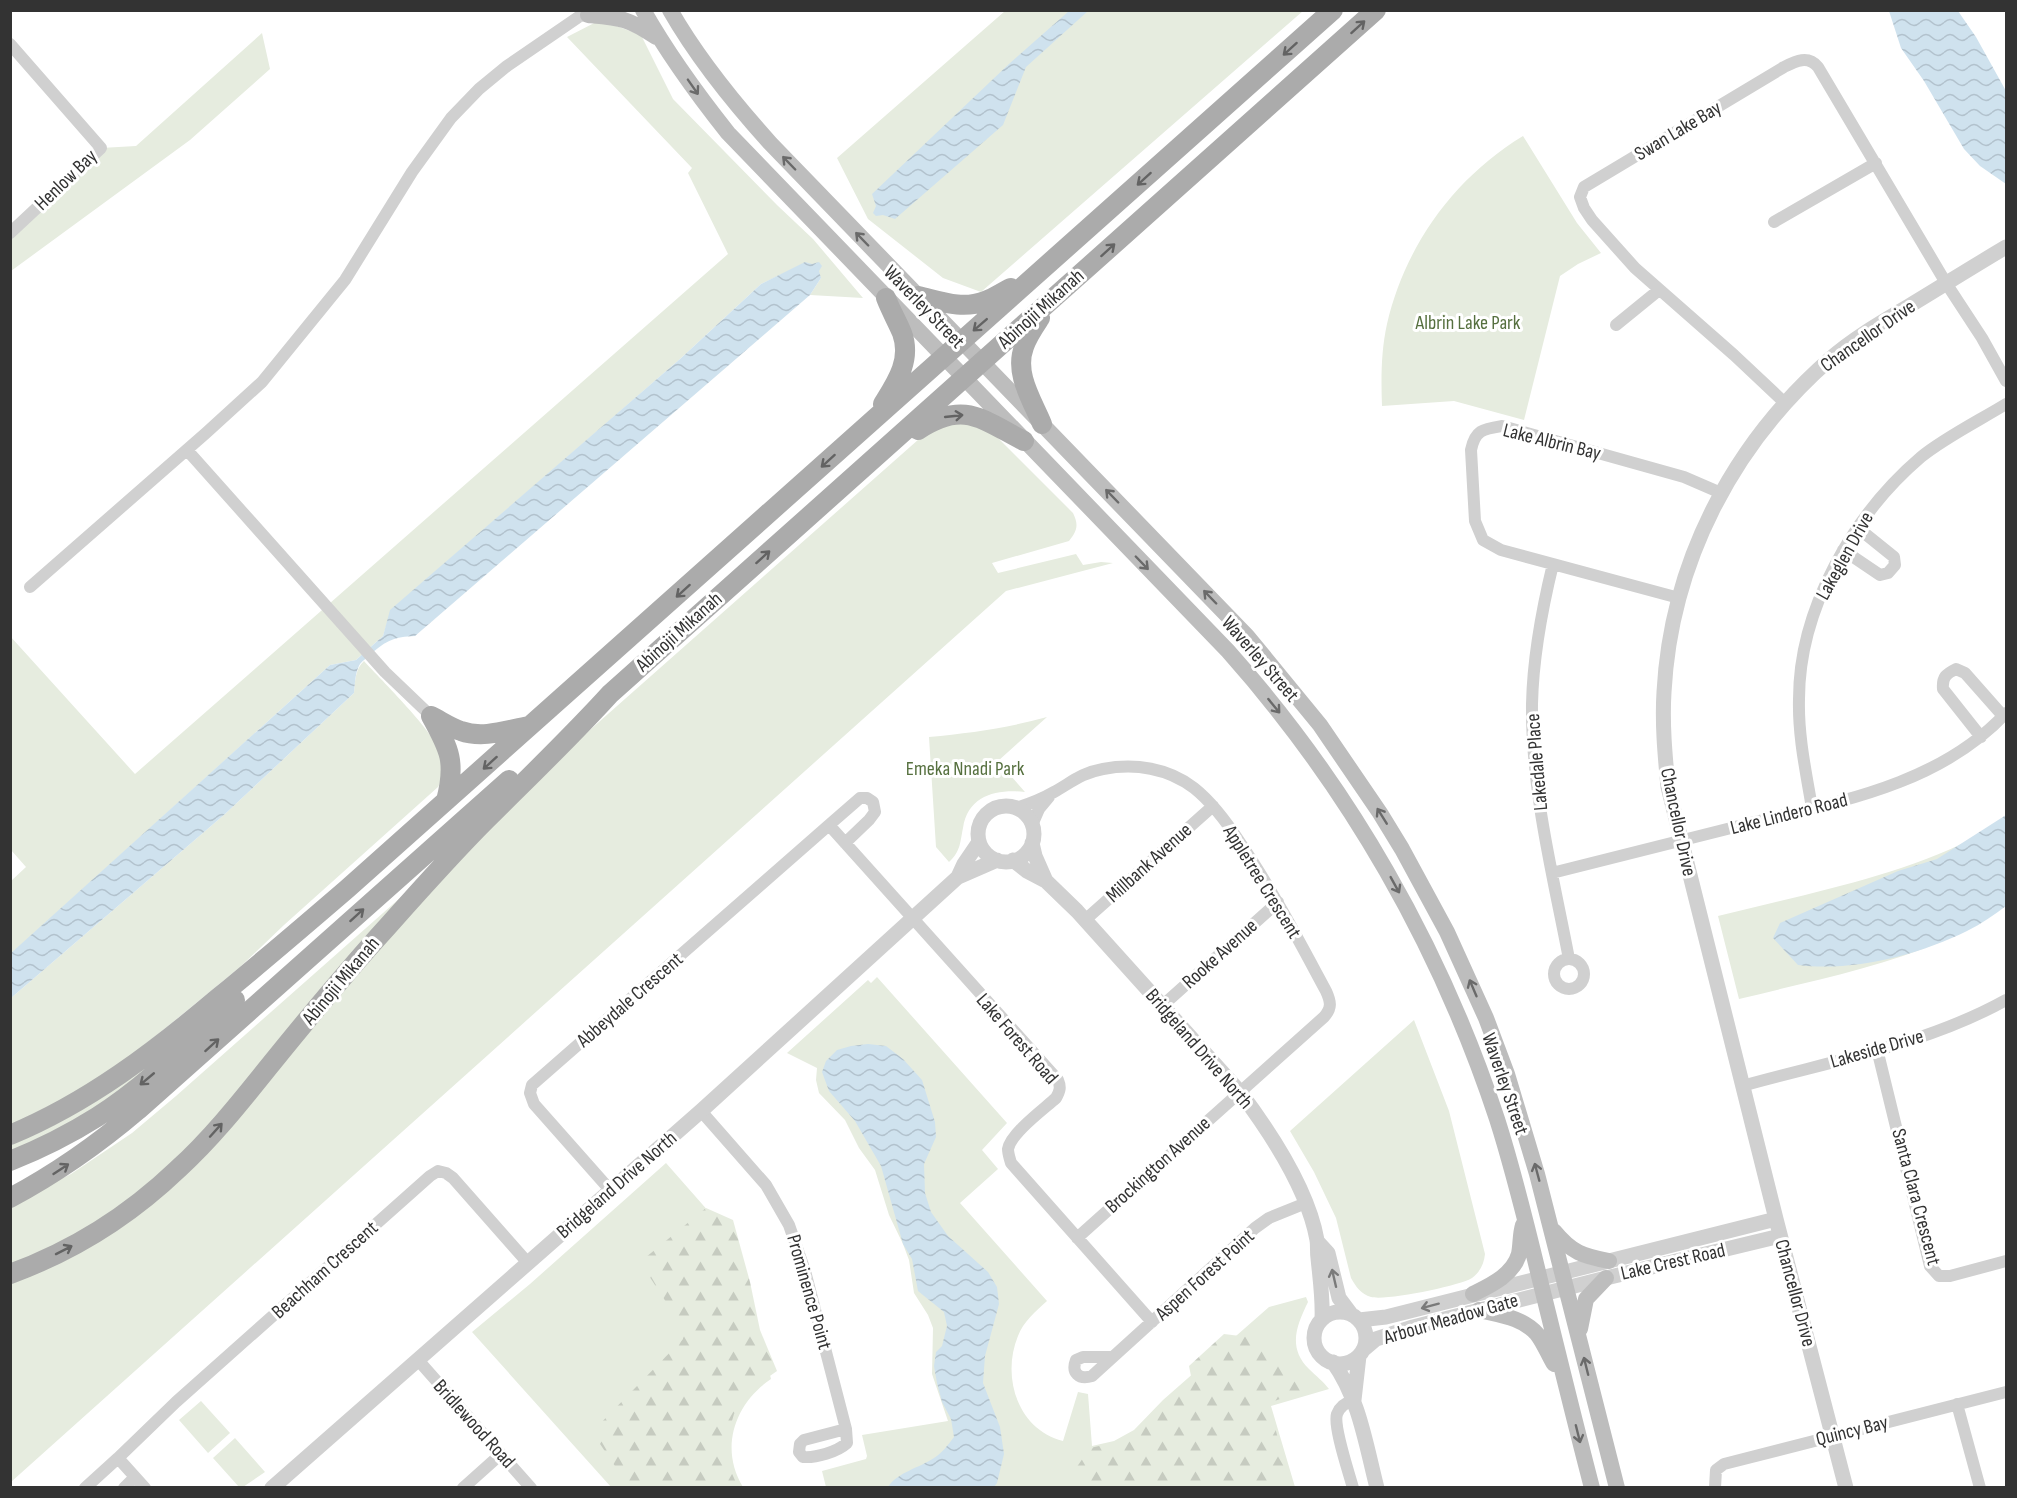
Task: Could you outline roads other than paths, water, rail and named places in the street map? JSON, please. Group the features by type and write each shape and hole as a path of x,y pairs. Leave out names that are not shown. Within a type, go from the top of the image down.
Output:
{"main road":[{"name":"Waverley Street","path":"643,10 659,39 729,133 943,358 1203,625 1245,671 1313,756 1351,812 1407,906 1431,953 1458,1015 1496,1119 1524,1219 1592,1488"},
{"name":"Waverley Street","path":"670,10 714,77 759,131 1212,599 1265,657 1331,740 1380,813 1439,915 1486,1018 1515,1098 1552,1229 1617,1488"},
{"path":"678,10 686,37"},
{"name":"Abinojii Mikanah","path":"10,1135 80,1101 125,1072 209,1006 325,908 1333,10"},
{"name":"Abinojii Mikanah","path":"10,1274 51,1257 92,1235 135,1206 178,1169 224,1121 405,906 485,821 571,737 610,694 1376,10"},
{"path":"586,13 621,18 635,23 659,39"},
{"path":"918,296 949,304 972,305 1030,281"},
{"path":"872,422 898,378 906,351 902,334 892,316 886,298"},
{"path":"1042,423 1024,381 1021,362 1023,348 1048,302"},
{"path":"889,445 938,419 961,414 984,419 1024,441"},
{"path":"10,1198 74,1160 109,1135 545,748 610,694"},
{"path":"431,716 470,734 492,733 531,726"},
{"path":"431,716 444,739 451,758 450,785 446,801"},
{"path":"10,1161 70,1133 99,1116 146,1080 291,949 325,908"},
{"path":"1473,1294 1503,1277 1514,1265 1519,1253 1524,1219"},
{"path":"1552,1229 1566,1245 1607,1269 1586,1299 1579,1336"},
{"path":"1479,1310 1515,1319 1533,1330 1564,1380"}],"street":[{"path":"30,587 262,382 345,280 412,172 451,118 507,66 586,13"},
{"name":"Henlow Bay","path":"10,44 101,148 10,233"},
{"name":"Swan Lake Bay","path":"1785,404 1734,355 1635,268 1592,220 1581,202 1580,196 1584,187 1784,68 1796,62 1813,61 1946,283"},
{"path":"1774,222 1876,163"},
{"name":"Chancellor Drive","path":"1846,1488 1780,1236 1668,787 1663,717 1666,665 1679,598 1695,549 1721,493 1747,450 1785,404 1831,358 1859,337 2007,247"},
{"path":"1946,283 2007,381"},
{"path":"1616,325 1659,290"},
{"name":"Lakeglen Drive","path":"1812,808 1799,725 1799,697 1802,664 1817,605 1857,528 1890,486 1923,456 2007,405"},
{"name":"Lake Albrin Bay","path":"1679,598 1501,550 1484,540 1475,521 1471,450 1475,435 1484,430 1502,426 1684,477 1721,493"},
{"path":"187,450 386,672 431,716"},
{"path":"1844,550 1880,575 1888,573 1895,565 1894,557 1857,528"},
{"name":"Lakedale Place","path":"1553,564 1537,648 1532,702 1533,747 1552,873 1569,959"},
{"path":"1981,737 1943,689 1942,681 1946,674 1956,669 1965,673 2005,715"},
{"name":"Lake Lindero Road","path":"1552,873 1861,796 1913,777 1937,765 1981,737 2005,715"},
{"name":"Appletree Crescent","path":"1016,808 1054,792 1089,771 1125,766 1160,770 1195,788 1213,806 1254,863 1278,902 1326,991 1330,1004 1330,1008 1323,1017 1240,1092"},
{"name":"Appletree Crescent","path":"1032,825 1039,809 1054,792"},
{"name":"Abbeydale Crescent","path":"611,1191 534,1104 530,1094 532,1085 860,798 867,798 873,802 875,812 845,843"},
{"path":"1001,806 1016,808 1026,815 1032,825 1032,843 1021,856 1013,860 997,860 983,850 979,842 979,826 987,813 1001,806"},
{"name":"Millbank Avenue","path":"1085,921 1213,806"},
{"path":"829,825 913,919"},
{"name":"Bridgeland Drive North","path":"958,877 979,842"},
{"name":"Bridgeland Drive North","path":"1032,843 1046,880 1240,1092 1273,1140 1306,1203 1317,1240 1323,1297 1322,1318"},
{"name":"Bridgeland Drive North","path":"272,1488 701,1112 958,877 997,860"},
{"name":"Bridgeland Drive North","path":"1013,860 1027,871 1046,880"},
{"name":"Rooke Avenue","path":"1162,1006 1278,902"},
{"name":"Lake Forest Road","path":"913,919 1060,1085 1060,1092 1056,1098 1021,1130 1008,1149 1011,1163 1152,1322"},
{"name":"Lakeside Drive","path":"1742,1086 1914,1039 1950,1026 2007,1000"},
{"name":"Santa Clara Crescent","path":"1877,1049 1930,1266 1939,1276 1950,1276 2007,1261"},
{"name":"Brockington Avenue","path":"1077,1238 1240,1092"},
{"name":"Prominence Point","path":"701,1112 766,1185 789,1226 805,1272 846,1429"},
{"name":"Beachham Crescent","path":"84,1488 438,1171 453,1178 528,1263"},
{"name":"Aspen Forest Point","path":"1111,1358 1255,1228 1276,1215 1306,1203"},
{"name":"Lake Crest Road","path":"1541,1286 1776,1219"},
{"name":"Lake Crest Road","path":"1607,1269 1780,1236"},
{"name":"Bridgeland Drive North","path":"1317,1240 1328,1253 1339,1298 1355,1317"},
{"name":"Arbour Meadow Gate","path":"1355,1317 1386,1317 1473,1294 1541,1286"},
{"name":"Arbour Meadow Gate","path":"1361,1353 1372,1342 1382,1337 1479,1310 1541,1286"},
{"path":"1354,1400 1361,1353 1366,1341 1365,1332 1355,1317 1334,1313 1322,1318 1315,1328 1314,1341 1320,1354 1333,1362 1354,1400 1377,1488"},
{"path":"1333,1362 1349,1361 1361,1353"},
{"name":"Bridlewood Road","path":"418,1360 531,1488"},
{"name":"Quincy Bay","path":"1715,1488 1716,1470 1724,1464 2007,1392"},
{"path":"1353,1488 1335,1423 1338,1412 1346,1403 1354,1400"},
{"path":"1957,1404 1980,1488"},
{"path":"463,1488 501,1454"},
{"path":"118,1458 145,1488"},
{"path":"124,1488 135,1477"}],"water":[{"path":"1069,11 1088,11 1026,67 1003,125 895,219 883,215 876,216 873,213 876,206 872,194 1010,63"},
{"path":"1889,11 1958,11 1976,37 2006,91 2006,184 1980,166 1964,149 1924,81 1901,48"},
{"path":"805,262 812,264 819,262 822,266 819,271 821,278 810,295 415,636 391,640 364,660 357,671 354,693 225,814 11,998 10,954 330,665 356,660 383,636 390,610 680,359 761,284"},
{"path":"2006,815 2006,906 1972,928 1948,940 1907,954 1863,964 1840,966 1798,965 1773,938 1780,923 1898,871 1937,859"},
{"path":"868,1044 886,1046 903,1059 922,1080 935,1122 936,1137 924,1164 925,1193 931,1212 948,1236 988,1272 997,1287 999,1304 985,1356 983,1383 1000,1427 1004,1454 994,1487 888,1487 903,1474 937,1456 954,1437 951,1419 942,1402 934,1366 936,1352 942,1346 947,1326 944,1312 918,1291 912,1259 903,1244 881,1166 855,1121 829,1091 822,1072 826,1061 837,1050"}],"park label":[{"name":"Albrin Lake Park","path":"1468,323"},
{"name":"Emeka Nnadi Park","path":"965,769"}]}
